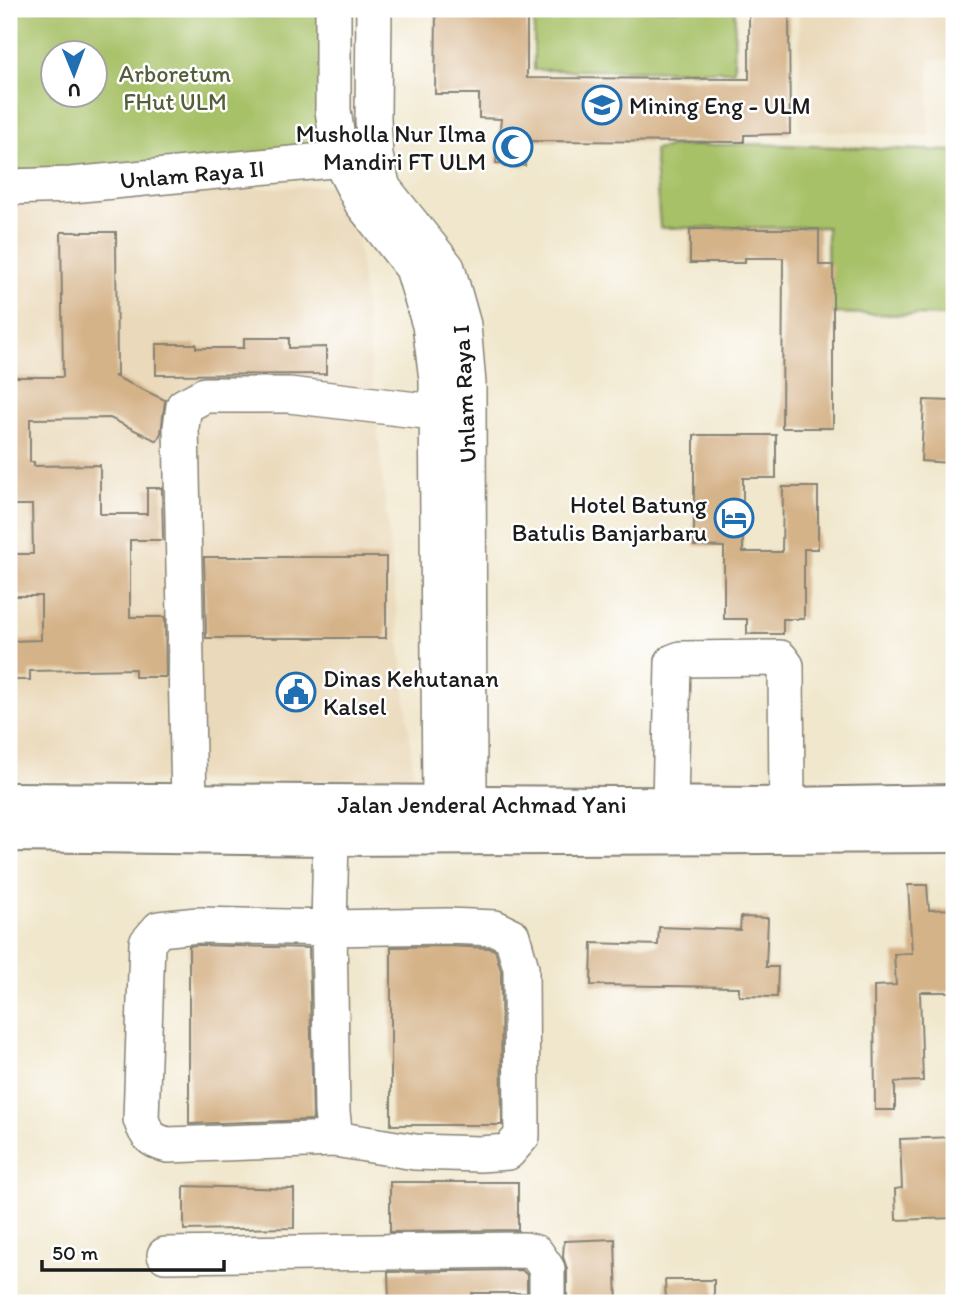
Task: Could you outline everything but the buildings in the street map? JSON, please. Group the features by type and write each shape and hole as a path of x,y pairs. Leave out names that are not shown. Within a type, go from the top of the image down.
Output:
{"highway":[{"name":"Jalan Jenderal Achmad Yani","path":"9,802 787,807 954,804"},
{"name":"Jalan Jenderal Achmad Yani","path":"9,832 331,836 954,833"}],"street":[{"name":"Unlam Raya I","path":"333,9 333,110 340,160 362,203 413,268 429,325 437,379 453,414"},
{"name":"Unlam Raya I","path":"374,9 373,119 375,156 383,188 447,268 463,324 453,414 455,803"},
{"name":"Unlam Raya II","path":"9,187 71,185 375,156"},
{"path":"189,802 181,441 184,406 205,395 289,395 453,414"},
{"path":"670,806 673,662 681,659 780,658 786,666 787,807"},
{"path":"331,836 329,928 332,1112 335,1139"},
{"path":"198,925 329,928 447,926 495,928 512,936 521,968 522,1136 508,1152 480,1154 415,1152 335,1139 168,1144 154,1142 145,1132 141,1119 147,943 159,929 198,925"},
{"path":"164,1255 525,1250 536,1253 547,1269 547,1303"}],"shaded area":[{"path":"799,9 954,9 954,60 929,59 928,136 800,130"},
{"path":"352,184 414,779 9,781 9,201"}],"green space":[{"name":"Arboretum FHut ULM","path":"9,9 321,9 327,159 9,171"},
{"path":"534,9 735,9 734,71 534,70"},
{"path":"754,144 954,151 954,253 950,253 950,316 828,313 827,227 660,228 654,150 675,146"}],"place":[{"name":"Mining Eng - ULM","path":"602,105"},
{"name":"Musholla Nur Ilma Mandiri FT ULM","path":"513,147"},
{"name":"Hotel Batung Batulis Banjarbaru","path":"734,518"},
{"name":"Dinas Kehutanan Kalsel","path":"296,692"}]}
